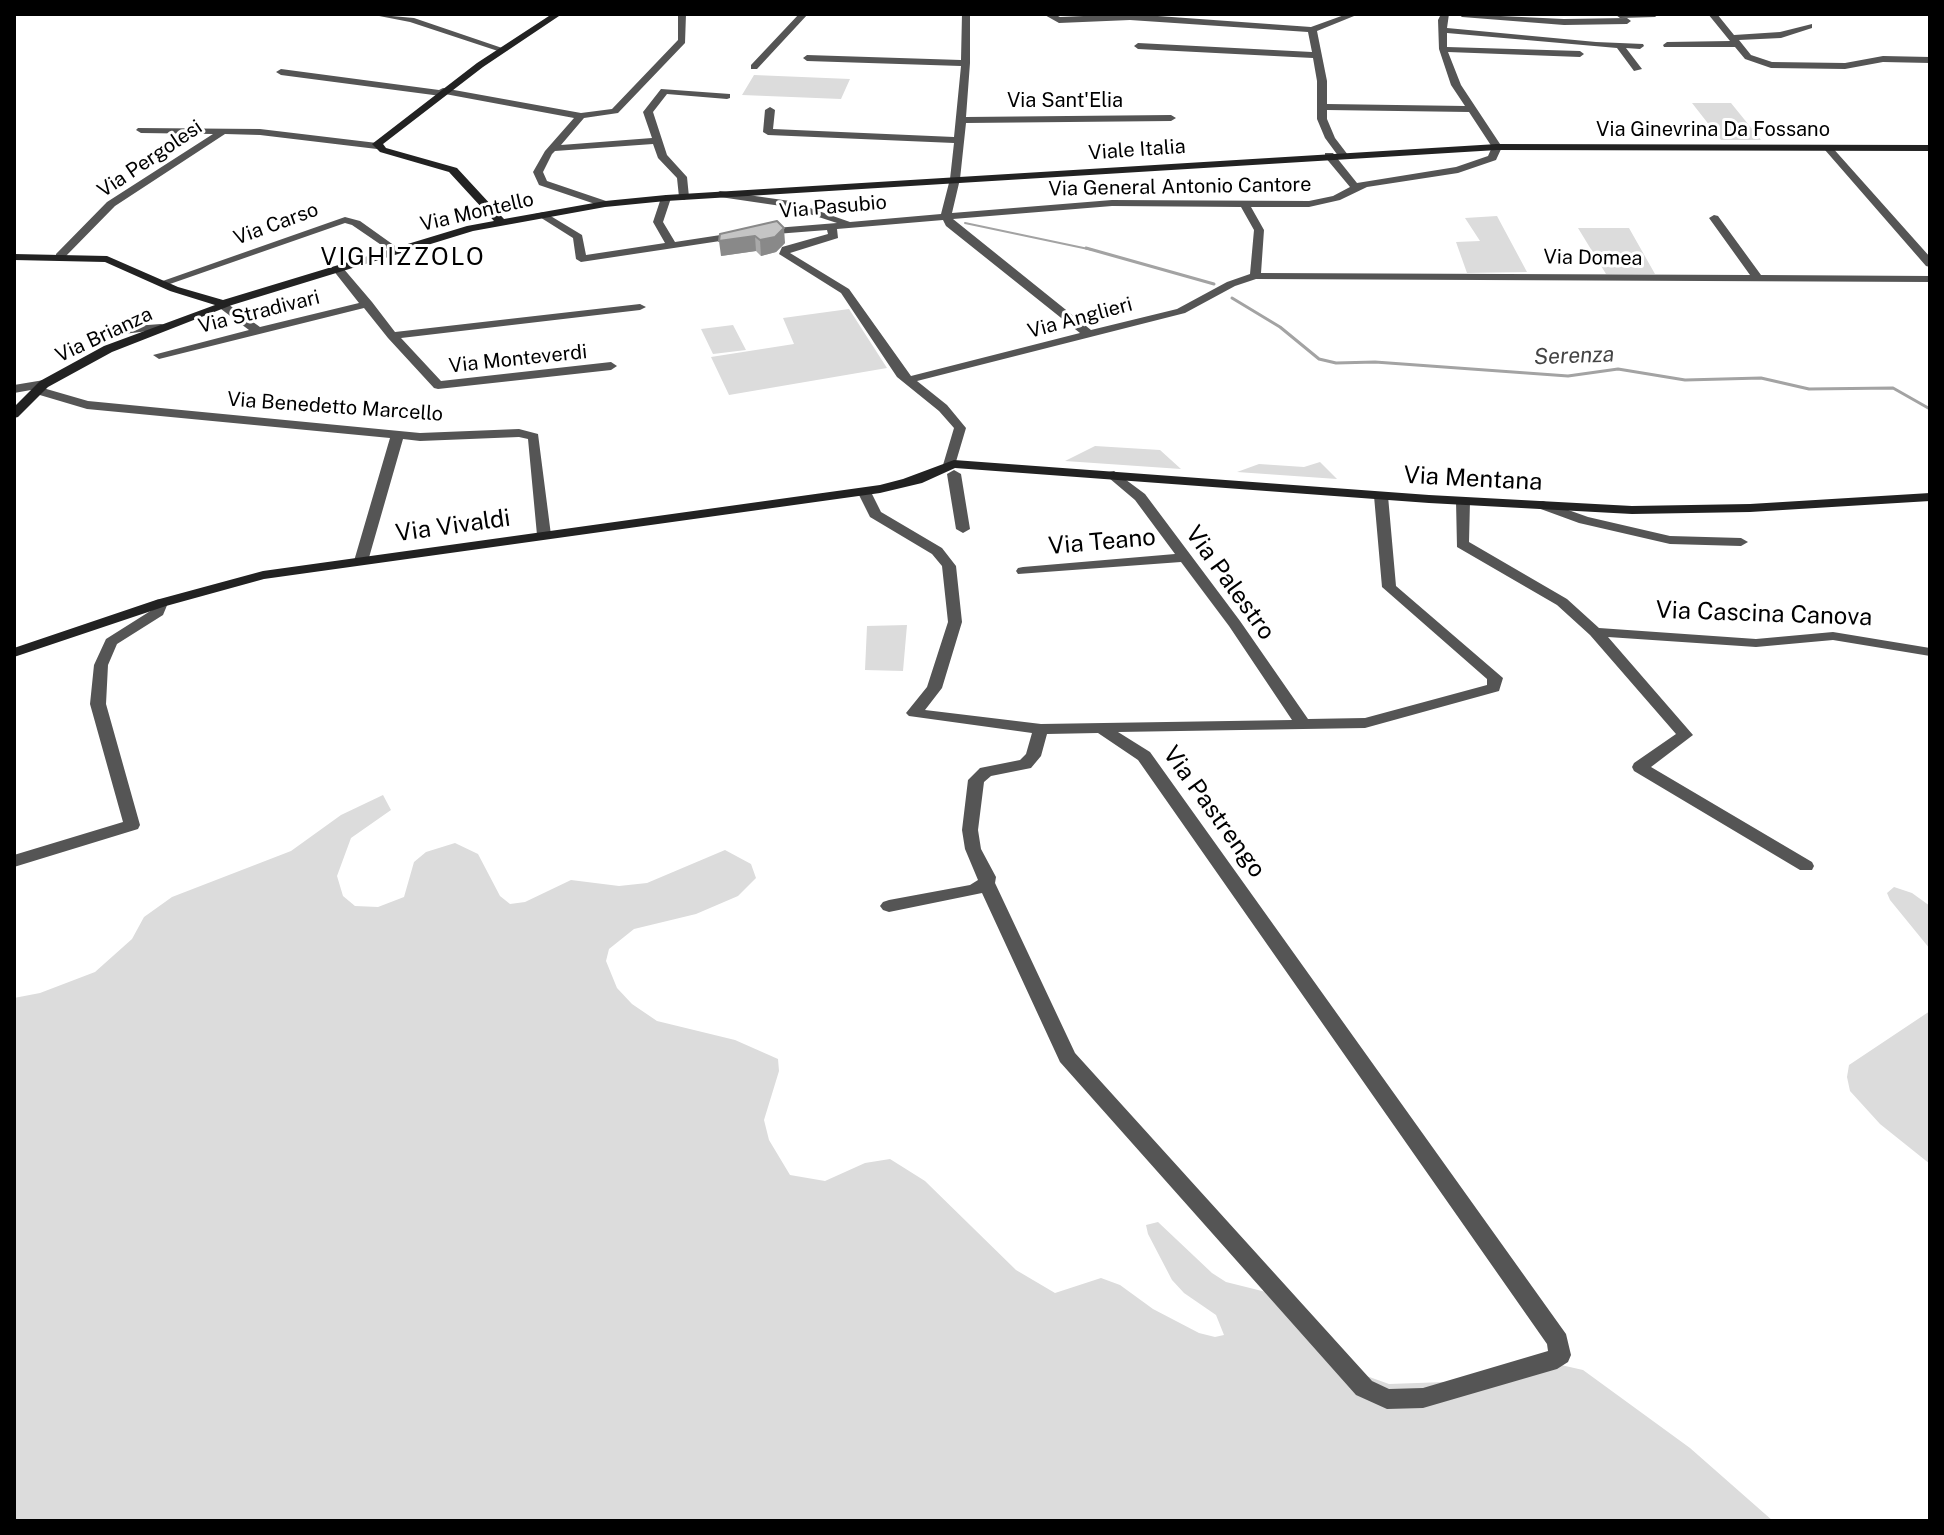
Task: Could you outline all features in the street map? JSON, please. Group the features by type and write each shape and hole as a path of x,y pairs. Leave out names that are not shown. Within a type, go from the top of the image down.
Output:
{"street":[{"path":"373,14 411,20 504,50"},
{"path":"377,146 389,131 442,92 558,14"},
{"path":"281,72 442,92 581,116 615,111 646,80 682,41 682,14"},
{"path":"754,67 804,14"},
{"path":"966,14 966,63 959,140 955,179 946,215 950,224 1089,334"},
{"path":"1047,14 1059,20 1130,17 1312,30 1355,14"},
{"path":"1445,14 1443,49 1456,85 1497,147"},
{"path":"1462,14 1599,21 1655,14"},
{"path":"1712,14 1733,41 1753,59 1781,66 1845,66 1893,58 1930,60"},
{"path":"1599,21 1637,69"},
{"path":"1667,45 1763,38 1809,26"},
{"path":"1572,27 1573,43"},
{"path":"1312,30 1322,119 1330,138 1343,155"},
{"path":"1442,30 1573,43 1640,46"},
{"path":"1138,46 1316,55"},
{"path":"1443,49 1580,54"},
{"path":"807,58 966,63"},
{"path":"684,197 682,177 662,156 648,112 664,91 727,96"},
{"path":"1322,107 1469,109"},
{"path":"770,110 768,132 959,140"},
{"path":"581,116 538,172 543,183 605,204"},
{"name":"Via Sant'Elia","path":"960,120 1171,118"},
{"path":"141,130 229,131 377,146 453,170 501,222"},
{"name":"Via Pergolesi","path":"60,256 111,204 209,138 229,131"},
{"path":"554,148 656,141"},
{"name":"Viale Italia","path":"719,194 1497,147"},
{"name":"Via Ginevrina Da Fossano","path":"1497,147 1930,148"},
{"name":"Via General Antonio Cantore","path":"946,215 1112,203 1245,205 1325,202 1354,186 1458,170 1492,158 1497,147"},
{"path":"1828,148 1930,264"},
{"path":"1329,155 1354,186"},
{"path":"719,194 790,204 850,224"},
{"name":"Via Montello","path":"224,303 501,222 605,204 719,194"},
{"path":"666,198 658,222 672,246"},
{"path":"1245,205 1259,230 1255,276"},
{"name":"Via Pasubio","path":"540,214 578,237 581,259 749,233 946,215"},
{"path":"1714,218 1757,277"},
{"name":"Via Carso","path":"163,283 345,220 356,223 397,251"},
{"path":"831,225 834,236 786,249 784,254 845,291 908,380 943,408 960,428 953,467 963,529"},
{"path":"14,257 107,259 186,293 224,303 258,331"},
{"name":"Via Monteverdi","path":"339,270 392,336 438,385 611,366"},
{"name":"Via Domea","path":"1255,276 1930,279"},
{"name":"Via Anglieri","path":"908,380 1181,311 1231,284 1255,276"},
{"name":"Via Brianza","path":"14,414 40,387 108,349 224,303"},
{"name":"Via Stradivari","path":"159,355 368,304"},
{"path":"392,336 640,307"},
{"path":"107,332 161,327"},
{"path":"14,389 40,387"},
{"name":"Via Benedetto Marcello","path":"40,387 87,405 420,437 519,433 534,437 544,535"},
{"path":"361,561 398,433"},
{"name":"Via Mentana","path":"953,467 1632,510 1750,508 1930,497"},
{"name":"Via Vivaldi","path":"14,653 161,603 263,575 864,491 908,482 953,467"},
{"name":"Via Palestro","path":"1114,475 1140,497 1303,724"},
{"path":"864,491 875,514 937,551 949,566 955,622 934,688 914,713 1041,729 1101,728"},
{"name":"Via Pastrengo","path":"1101,728 1365,723 1494,688 1495,678 1389,587 1381,496"},
{"path":"1463,501 1462,544 1562,602 1595,632 1685,735 1640,767 1806,866"},
{"path":"1543,505 1584,520 1670,540 1741,542"},
{"name":"Via Teano","path":"1023,571 1185,557"},
{"path":"14,861 132,825 98,704 101,665 111,642 158,612 161,603"},
{"name":"Via Cascina Canova","path":"1595,632 1756,643 1833,636 1930,652"},
{"name":"Via Pastrengo","path":"986,883 1067,1057 1364,1388 1387,1399 1423,1398 1549,1362 1560,1355 1558,1341 1144,756 1101,728"},
{"path":"889,906 975,890 986,883 987,877 973,849 970,830 976,780 980,774 1025,764 1033,756 1041,729"}],"shaded area":[{"path":"754,75 850,79 841,99 742,95"},
{"path":"1692,103 1731,103 1761,140 1721,140"},
{"path":"1497,216 1527,272 1467,273 1456,242 1480,241 1465,218"},
{"path":"1578,228 1629,228 1655,274 1606,274"},
{"path":"849,309 887,368 729,395 711,357 794,344 783,318"},
{"path":"733,325 746,350 713,354 701,329"},
{"path":"1095,446 1160,450 1181,469 1065,461"},
{"path":"1320,462 1337,479 1237,472 1259,464 1304,467"},
{"path":"907,625 903,671 865,670 867,626"},
{"path":"383,795 391,810 351,838 337,876 343,896 355,906 378,907 404,897 414,862 426,852 455,843 478,854 500,896 510,904 525,902 571,880 619,886 647,883 725,850 751,864 756,878 738,896 696,914 634,929 609,949 606,961 617,988 632,1004 657,1021 735,1040 778,1059 779,1071 764,1120 769,1140 790,1175 825,1181 865,1163 890,1159 925,1181 1016,1270 1055,1293 1101,1278 1120,1285 1153,1309 1199,1333 1215,1337 1224,1335 1216,1315 1184,1293 1172,1280 1148,1234 1146,1225 1158,1222 1212,1273 1226,1282 1266,1292 1361,1374 1389,1384 1474,1381 1561,1365 1583,1370 1690,1448 1773,1521 14,1521 14,998 40,993 95,972 132,939 144,917 172,897 291,851 341,815"},
{"path":"1894,887 1912,893 1930,906 1930,949 1890,900 1887,893"},
{"path":"1930,1011 1930,1164 1880,1124 1850,1091 1847,1077 1849,1065"}],"building":[{"path":"777,221 784,228 775,237 760,240 755,236 719,241 720,234"}],"waterway":[{"name":"Serenza","path":"965,223 1093,250"},
{"name":"Serenza","path":"1086,248 1214,284"},
{"name":"Serenza","path":"1232,298 1280,327 1319,359 1336,363 1375,362 1568,376 1618,369 1685,380 1761,378 1809,389 1893,388 1930,409"}],"district":[{"name":"VIGHIZZOLO","path":"403,258"}]}
